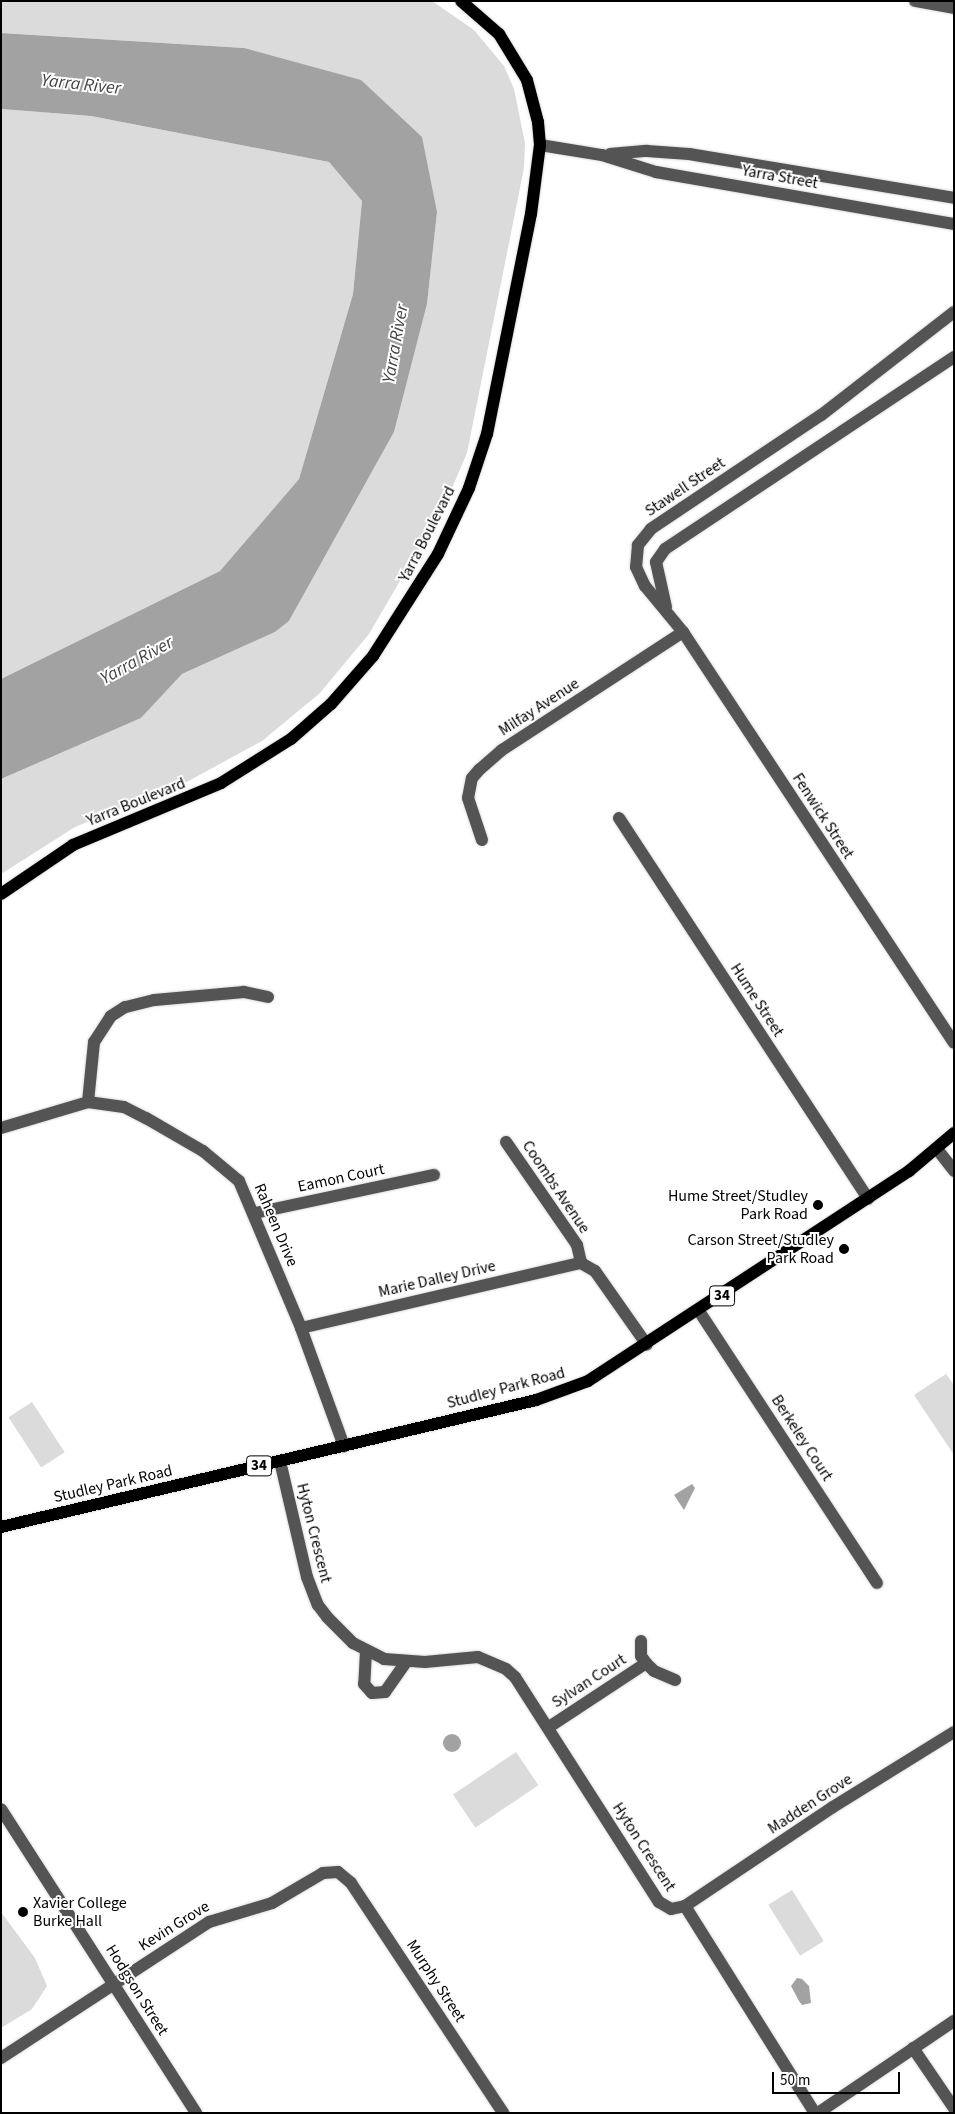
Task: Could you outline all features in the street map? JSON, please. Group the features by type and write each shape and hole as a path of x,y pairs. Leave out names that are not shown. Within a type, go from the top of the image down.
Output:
{"main road":[{"name":"Yarra Boulevard","path":"1,894 73,846 196,796 252,766 311,723 373,656 438,554 479,462 495,400 531,214 540,145 536,114 527,80 499,34 461,1"},
{"name":"Studley Park Road","path":"1,1527 562,1392 608,1370 647,1346 868,1199 937,1149 954,1133"}],"street":[{"path":"915,1 954,8"},
{"name":"Yarra Street","path":"540,145 602,155 656,172 954,224"},
{"name":"Yarra Street","path":"602,155 647,151 688,154 954,198"},
{"name":"Stawell Street","path":"667,610 639,577 636,555 643,537 821,415 954,312"},
{"path":"667,610 656,562 665,549 954,357"},
{"name":"Fenwick Street","path":"667,610 953,1043"},
{"name":"Milfay Avenue","path":"482,840 468,798 472,778 479,770 502,750 682,632"},
{"name":"Hume Street","path":"618,818 868,1199"},
{"path":"88,1102 94,1042 111,1016 125,1007 154,1000 244,992 268,997"},
{"name":"Raheen Drive","path":"1,1128 88,1102 124,1107 203,1151 239,1181 255,1213 301,1328 344,1446"},
{"name":"Coombs Avenue","path":"506,1142 577,1245 581,1263"},
{"path":"937,1149 954,1171"},
{"name":"Eamon Court","path":"255,1213 434,1175"},
{"path":"581,1263 595,1271 647,1346"},
{"name":"Marie Dalley Drive","path":"301,1328 581,1263"},
{"name":"Berkeley Court","path":"699,1311 877,1583"},
{"name":"Hyton Crescent","path":"280,1461 312,1592 339,1631 366,1651 406,1662 463,1656 493,1662 515,1677 549,1727 659,1902 671,1909 685,1906 817,2113"},
{"name":"Sylvan Court","path":"641,1641 641,1656 646,1663 654,1671 675,1680"},
{"path":"366,1651 364,1684 372,1693 385,1692 406,1662"},
{"name":"Sylvan Court","path":"549,1727 646,1663"},
{"name":"Madden Grove","path":"685,1906 833,1807 954,1732"},
{"name":"Hodgson Street","path":"1,1809 196,2113"},
{"name":"Kevin Grove","path":"1,2058 219,1916 262,1907 322,1873 338,1872"},
{"name":"Murphy Street","path":"338,1872 354,1888 503,2113"},
{"path":"817,2113 954,2021"},
{"path":"913,2048 954,2108"}],"shaded area":[{"path":"1,1 432,1 474,30 504,66 514,89 525,143 524,168 467,453 446,502 369,634 320,693 262,741 183,784 75,827 1,874 1,779 141,718 182,674 275,632 289,621 394,432 427,304 437,212 244,48 1,33"},
{"path":"1,109 91,116 329,162 362,201 353,294 299,479 220,571 1,679"},
{"path":"946,1374 954,1385 954,1455 914,1395"},
{"path":"32,1402 65,1452 41,1468 9,1417"},
{"path":"516,1752 538,1785 475,1828 453,1794"},
{"path":"792,1890 824,1941 800,1956 768,1905"},
{"path":"1,1912 35,1958 47,1986 32,2009 1,2028"}],"water":[{"name":"Yarra River","path":"1,33 244,48 361,80 422,137 437,212 427,304 394,432 289,621 275,632 182,674 141,718 1,779 1,679 220,571 299,479 353,294 362,201 329,162 91,116 1,109"},
{"path":"692,1484 695,1488 684,1510 674,1495"},
{"path":"448,1734 456,1734 461,1739 459,1750 448,1752 443,1747 443,1739"},
{"path":"797,1978 802,1979 809,1986 811,2003 802,2005 799,2001 791,1986"}],"place":[{"name":"Hume Street/Studley Park Road","path":"818,1205"},
{"name":"Carson Street/Studley Park Road","path":"844,1249"},
{"name":"Xavier College Burke Hall","path":"23,1912"}]}
